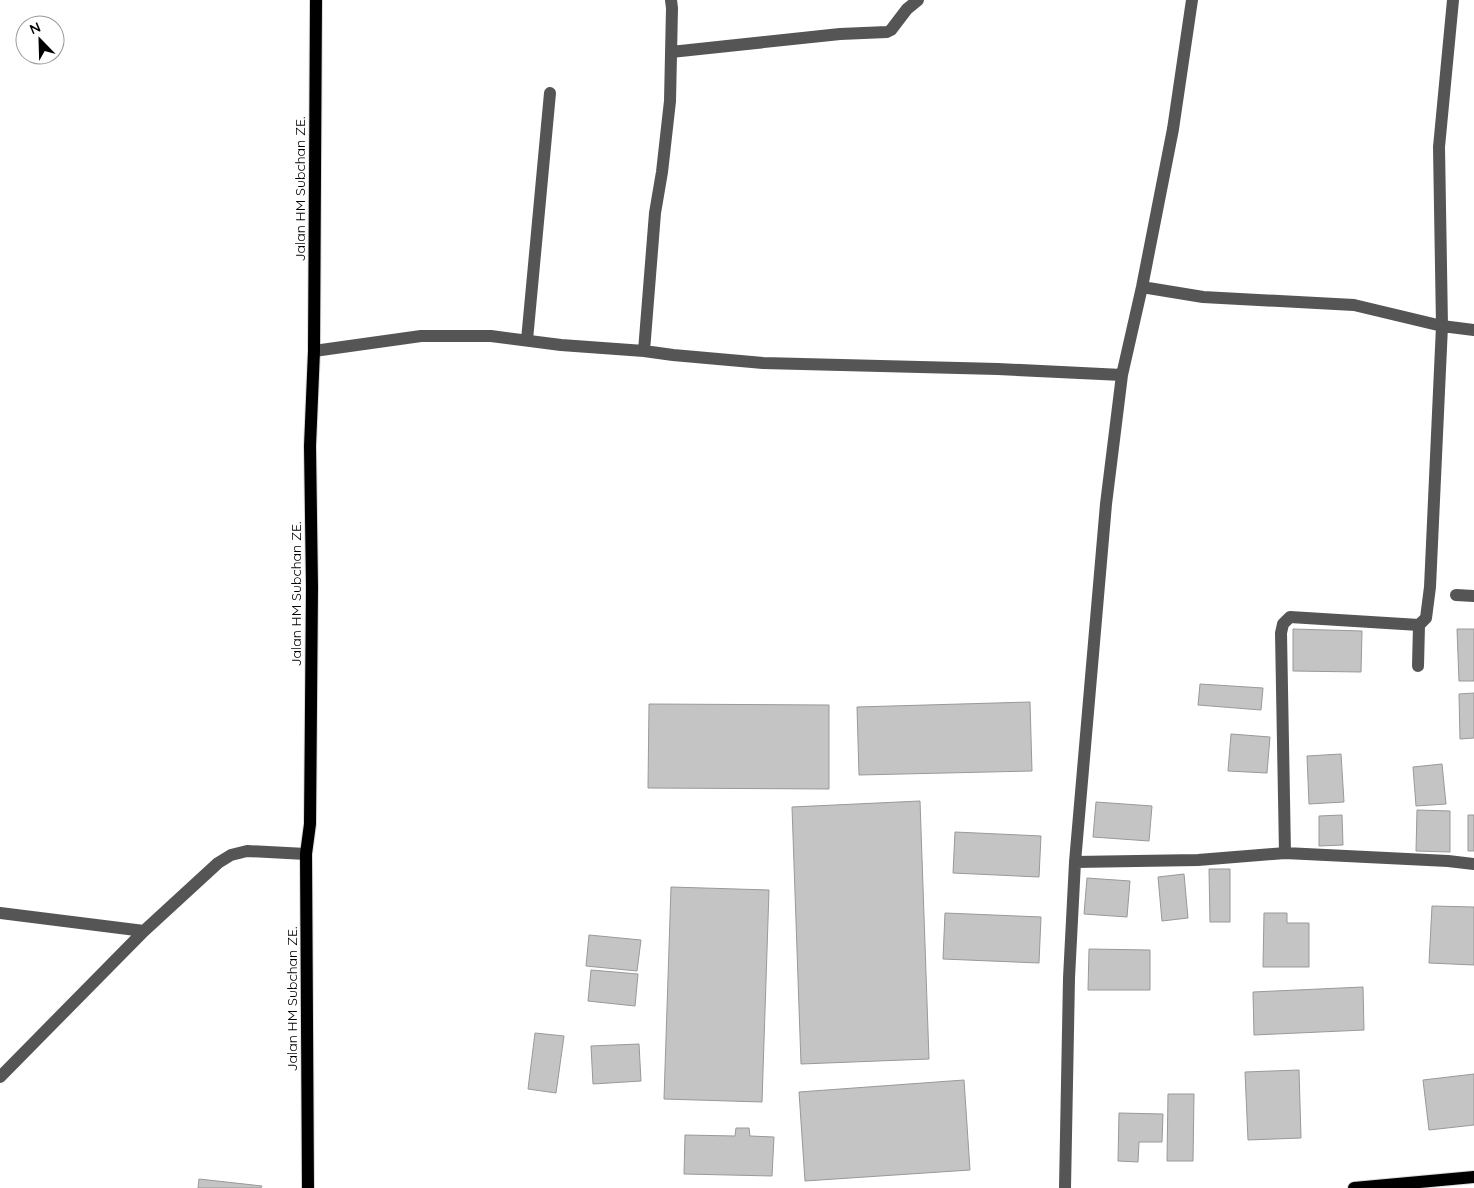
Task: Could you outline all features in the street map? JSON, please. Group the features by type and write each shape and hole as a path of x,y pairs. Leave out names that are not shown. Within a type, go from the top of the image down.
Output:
{"main road":[{"name":"Jalan HM Subchan ZE.","path":"308,1188 306,854 310,824 312,587 310,446 314,351 316,0"},
{"path":"1354,1188 1474,1177"}],"street":[{"path":"644,351 655,213 670,101 671,0"},
{"path":"671,52 840,34 887,32 891,30 907,9 918,0"},
{"path":"1065,1188 1069,978 1075,862 1106,504 1122,375 1142,287 1173,129 1192,0"},
{"path":"1418,666 1419,625 1426,618 1430,587 1442,326 1439,147 1453,0"},
{"path":"528,340 550,93"},
{"path":"1142,287 1203,297 1354,305 1442,326 1474,330"},
{"path":"314,351 421,336 491,336 561,345 764,363 988,369 1122,375"},
{"path":"1456,595 1474,596"},
{"path":"1285,853 1281,633 1283,624 1290,617 1419,625"},
{"path":"0,1077 144,931 218,863 231,855 247,851 306,854"},
{"path":"1075,862 1198,860 1285,853 1474,864"},
{"path":"0,913 144,931"}],"building":[{"path":"1293,629 1362,631 1361,672 1293,671"},
{"path":"1457,629 1474,629 1474,681 1459,681"},
{"path":"1200,684 1263,688 1261,710 1198,705"},
{"path":"1474,693 1474,738 1460,739 1459,694"},
{"path":"1030,702 1032,771 859,775 857,707"},
{"path":"649,704 829,705 829,789 648,788"},
{"path":"1231,734 1270,737 1267,773 1228,771"},
{"path":"1341,754 1344,802 1309,804 1307,756"},
{"path":"1442,764 1446,804 1416,806 1413,767"},
{"path":"920,801 929,1059 801,1064 792,807"},
{"path":"1096,802 1152,806 1149,841 1093,837"},
{"path":"1417,810 1450,811 1450,852 1416,851"},
{"path":"1342,815 1343,845 1319,846 1319,816"},
{"path":"1468,815 1474,815 1474,851 1468,851"},
{"path":"955,832 1041,836 1039,877 953,873"},
{"path":"1209,869 1230,869 1230,922 1210,922"},
{"path":"1184,874 1188,918 1162,921 1158,877"},
{"path":"1087,878 1130,881 1127,917 1084,914"},
{"path":"671,887 769,890 762,1102 664,1099"},
{"path":"1432,906 1474,907 1474,965 1429,963"},
{"path":"945,913 1041,917 1039,963 943,959"},
{"path":"1264,913 1287,913 1287,923 1309,923 1309,967 1263,967"},
{"path":"589,935 641,940 637,971 586,966"},
{"path":"1089,949 1150,950 1150,990 1088,990"},
{"path":"591,970 638,974 635,1006 588,1001"},
{"path":"1363,987 1364,1030 1254,1035 1253,992"},
{"path":"535,1033 564,1036 556,1093 528,1089"},
{"path":"639,1044 641,1081 593,1084 591,1046"},
{"path":"1299,1070 1301,1138 1248,1140 1245,1072"},
{"path":"1474,1074 1474,1125 1429,1130 1423,1080"},
{"path":"964,1080 970,1170 805,1181 799,1092"},
{"path":"1168,1094 1194,1094 1193,1161 1167,1161"},
{"path":"1119,1113 1163,1114 1162,1142 1139,1142 1138,1162 1118,1161"},
{"path":"736,1128 749,1128 750,1136 774,1137 772,1176 684,1174 685,1135 735,1136"},
{"path":"199,1179 262,1186 261,1188 198,1188"}]}
